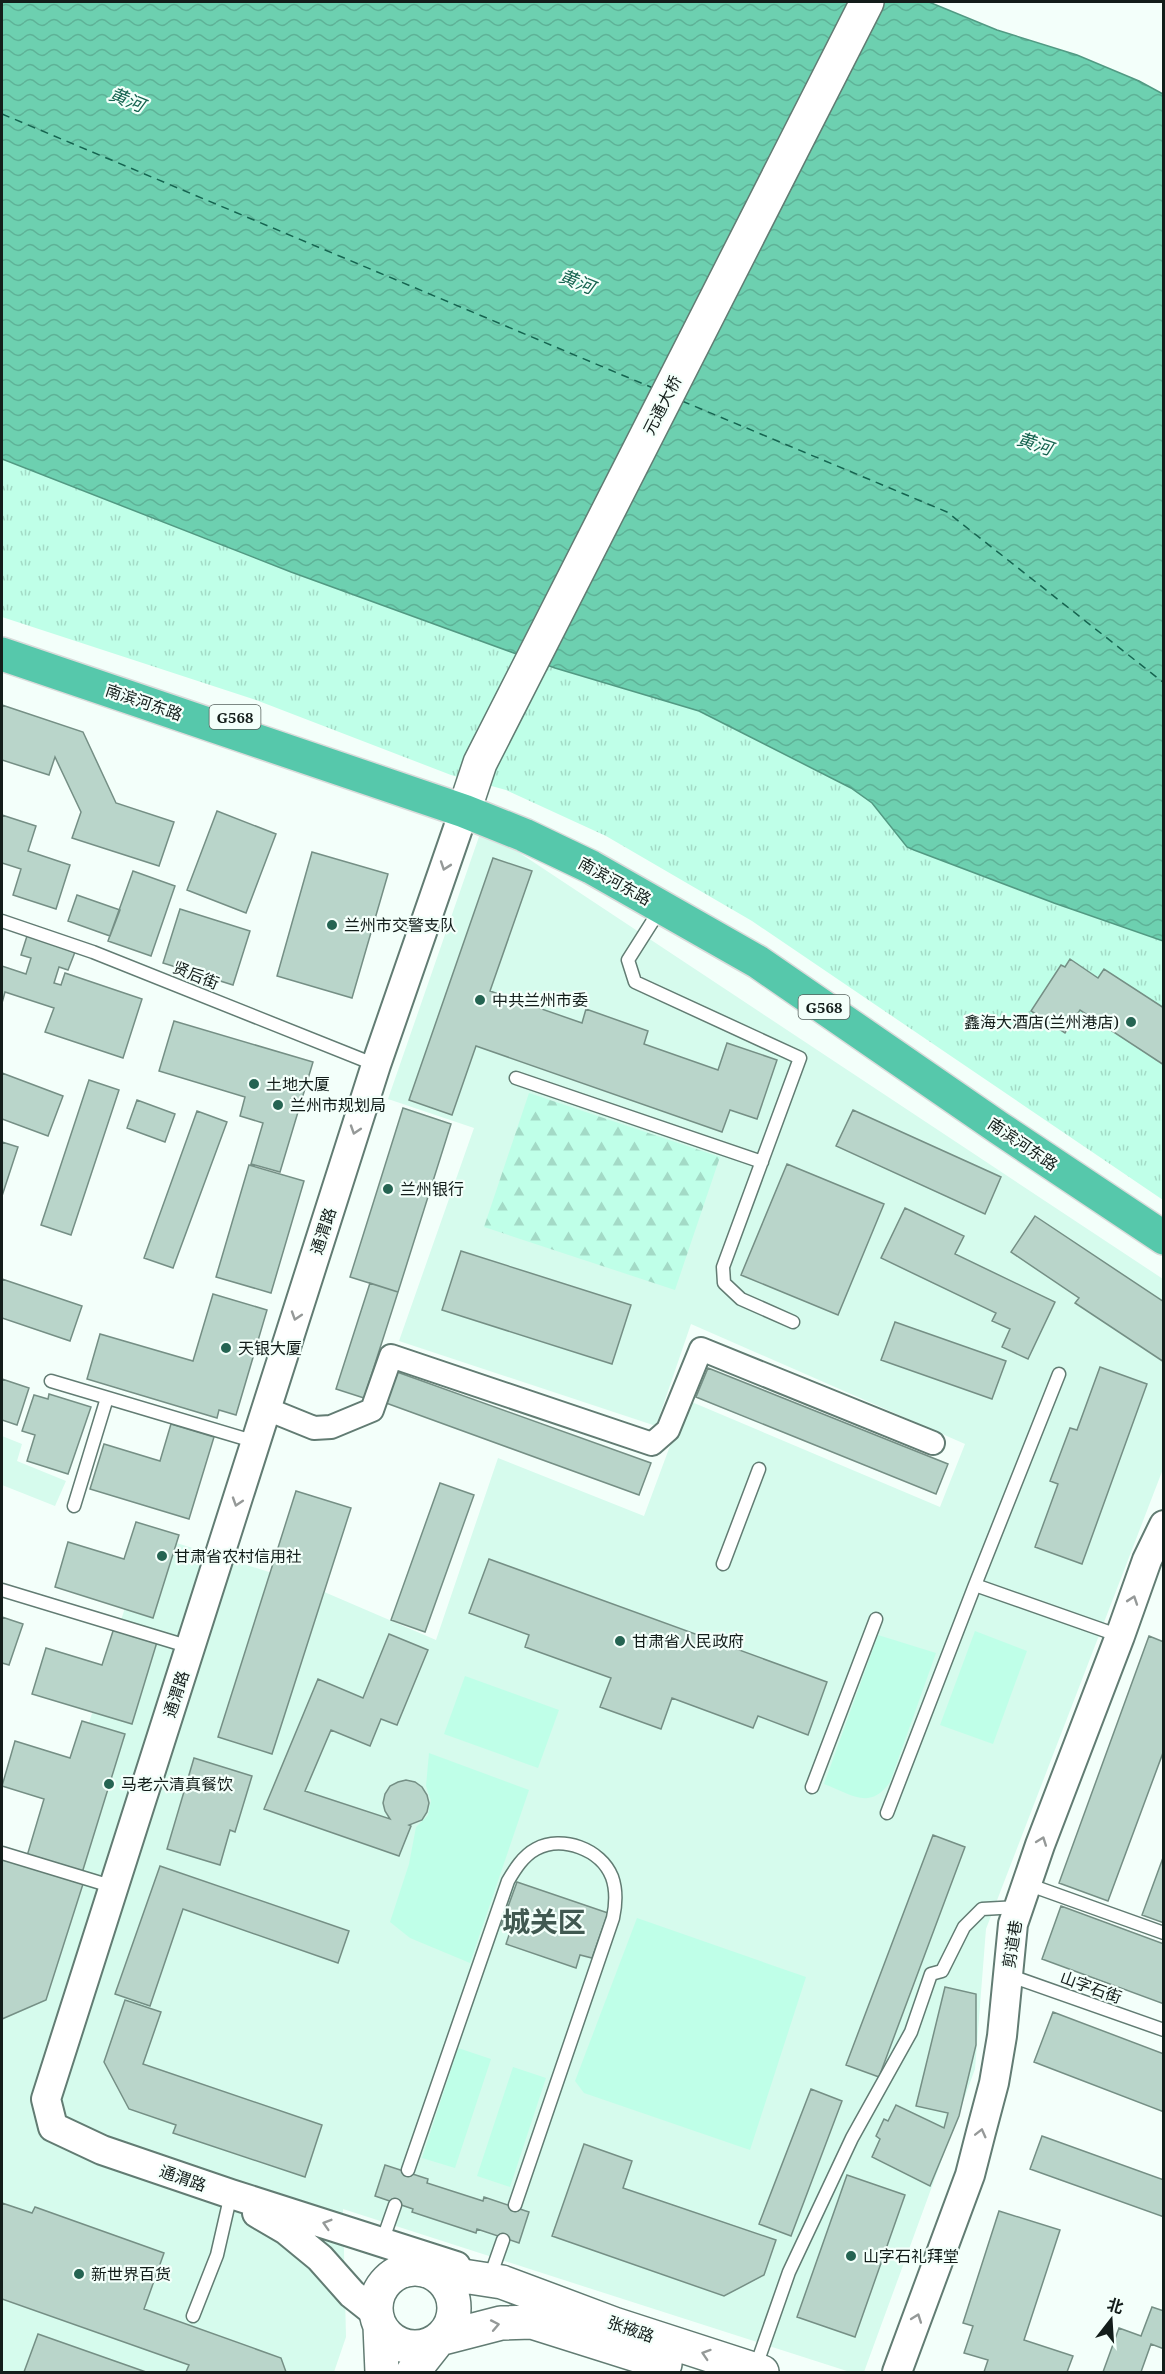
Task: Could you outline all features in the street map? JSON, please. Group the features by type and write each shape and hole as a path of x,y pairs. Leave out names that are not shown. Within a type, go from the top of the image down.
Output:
{"highway":[{"name":"南滨河东路","path":"2,637 220,712 467,803 524,835 591,867 758,962 1164,1238"},
{"name":"南滨河东路","path":"2,654 467,803 531,817 588,843 676,891 807,973 1007,1116 1164,1218"}],"main road":[{"name":"元通大桥","path":"467,803 480,764 867,2"},
{"name":"张掖路","path":"424,2270 496,2280 614,2324 758,2371"},
{"path":"382,2373 376,2303 385,2283 403,2271 424,2270 436,2275 445,2283 453,2300 453,2319 447,2330 412,2373"},
{"path":"378,2320 386,2335 406,2346 418,2348 439,2339 501,2323 532,2322 689,2373"}],"street":[{"name":"通渭路","path":"467,803 376,1065 46,2099 53,2127 102,2150 496,2280"},
{"path":"267,1409 314,1428 331,1427 372,1410 391,1356 652,1444 668,1430 701,1349 933,1443"},
{"name":"剪道巷","path":"897,2373 970,2175 994,2083 1002,2036 1013,1924 1147,1560 1161,1535"},
{"path":"231,2194 247,2207 286,2230 320,2258 378,2320"},
{"path":"373,2238 424,2270"}],"lane":[{"path":"662,907 628,960 635,981 800,1058 723,1267 724,1283 741,1299 793,1322"},
{"name":"贤后街","path":"2,921 93,952 376,1065"},
{"path":"516,1078 762,1162"},
{"path":"887,1813 1059,1374"},
{"path":"51,1381 256,1442"},
{"path":"74,1506 107,1398"},
{"path":"723,1564 759,1469"},
{"path":"975,1586 1120,1636"},
{"path":"2,1590 191,1648"},
{"path":"812,1787 876,1619"},
{"path":"408,2170 508,1881 520,1862 536,1849 558,1843 579,1847 598,1858 611,1875 616,1897 613,1918 600,1963 515,2205"},
{"path":"2,1853 114,1887"},
{"path":"758,2371 789,2272 852,2138 911,2032 930,1974 942,1971 964,1927 982,1909 1023,1895 1164,1933"},
{"name":"山字石街","path":"1007,1974 1164,2030"},
{"path":"194,2316 217,2255 231,2194"},
{"path":"373,2238 395,2205"},
{"path":"496,2280 503,2240"}],"shaded area":[{"path":"482,828 1163,1279 1163,1469 986,1929 975,2069 864,2372 850,2372 343,2209 346,2337 334,2372 2,2372 2,1942 19,1947 148,1534 301,1582 436,1640 498,1458 644,1516 687,1400 940,1507 965,1444 691,1324 656,1426 399,1341 474,1128 388,1099"},
{"path":"2,1436 22,1444 17,1461 66,1481 55,1506 2,1485"}],"green space":[{"path":"2,459 291,572 555,668 699,711 851,788 872,803 907,847 1054,903 1163,941 1163,1200 752,921 606,836 506,790 451,775 256,700 2,617"},
{"path":"529,1093 720,1157 675,1290 484,1227"},
{"path":"975,1631 1027,1651 993,1744 940,1725"},
{"path":"878,1635 936,1653 890,1782 883,1791 875,1796 860,1798 824,1784"},
{"path":"465,1676 559,1710 538,1768 444,1734"},
{"path":"429,1753 529,1790 470,1963 410,1938 390,1922 409,1864 416,1827 428,1815 431,1801 426,1786"},
{"path":"637,1918 806,1977 750,2150 584,2093 575,2081"},
{"path":"458,2048 491,2059 455,2168 422,2158"},
{"path":"513,2067 546,2078 510,2187 477,2176"}],"water":[{"name":"黄河","path":"2,2 929,2 997,30 1077,55 1139,81 1163,94 1163,941 1054,903 907,847 872,803 851,788 699,711 555,668 291,572 2,459"}],"building":[{"path":"2,705 83,732 116,803 174,822 159,866 72,838 81,812 55,757 49,775 2,760"},
{"path":"217,811 276,834 246,913 187,890"},
{"path":"2,815 36,826 28,851 70,865 56,909 13,895 21,869 2,863"},
{"name":"兰州市交警支队","path":"312,852 388,874 352,998 277,976"},
{"name":"中共兰州市委","path":"493,858 532,871 490,991 582,1023 586,1009 648,1031 644,1044 718,1070 727,1043 777,1060 757,1119 730,1110 722,1132 476,1046 452,1115 409,1100"},
{"path":"133,871 175,886 151,956 108,941"},
{"path":"77,895 120,910 110,936 68,921"},
{"path":"180,909 250,931 233,985 163,963"},
{"path":"27,936 75,952 68,970 59,967 54,983 61,985 65,973 142,999 123,1058 45,1032 54,1008 5,992 2,1003 2,966 26,974 31,958 21,955"},
{"name":"鑫海大酒店(兰州港店)","path":"1070,959 1098,978 1104,969 1164,1008 1164,1065 1080,1010 1065,1033 1031,1011 1061,965 1065,967"},
{"name":"土地大厦","path":"174,1021 313,1062 280,1172 251,1164 263,1123 240,1116 245,1097 159,1071"},
{"path":"2,1073 63,1096 48,1136 2,1119"},
{"path":"89,1080 119,1090 71,1235 41,1225"},
{"path":"137,1100 175,1114 165,1142 127,1128"},
{"path":"403,1108 451,1124 398,1292 350,1277"},
{"path":"853,1110 1001,1177 985,1214 836,1146"},
{"path":"197,1111 227,1122 173,1268 144,1258"},
{"path":"2,1142 18,1147 2,1196"},
{"path":"787,1164 884,1204 838,1315 741,1275"},
{"path":"249,1165 304,1181 271,1293 216,1277"},
{"path":"905,1208 964,1236 955,1254 1055,1302 1028,1359 1002,1347 1010,1329 992,1321 996,1313 881,1258"},
{"path":"1035,1216 1164,1302 1164,1362 1075,1303 1079,1298 1011,1252"},
{"path":"461,1251 631,1305 612,1364 442,1310"},
{"path":"2,1279 82,1306 70,1341 2,1318"},
{"path":"370,1283 398,1292 364,1398 336,1389"},
{"name":"天银大厦","path":"213,1294 267,1310 236,1415 219,1410 217,1418 87,1379 100,1334 193,1361"},
{"path":"895,1322 1006,1361 992,1399 881,1360"},
{"path":"1100,1367 1147,1384 1082,1564 1035,1547 1058,1484 1050,1481 1070,1428 1077,1430"},
{"path":"708,1368 948,1464 936,1494 696,1397"},
{"path":"397,1372 651,1463 639,1495 386,1403"},
{"path":"2,1379 29,1388 17,1425 2,1420"},
{"path":"49,1394 91,1407 68,1474 27,1461 35,1435 22,1431 34,1395 48,1399"},
{"path":"171,1424 214,1437 189,1519 90,1489 104,1444 160,1461"},
{"path":"440,1483 474,1495 425,1632 391,1620"},
{"path":"296,1491 351,1508 272,1754 218,1737"},
{"path":"136,1522 179,1535 153,1618 55,1587 68,1542 124,1559"},
{"name":"甘肃省人民政府","path":"489,1559 827,1682 808,1735 758,1716 753,1728 672,1698 661,1729 600,1707 611,1678 525,1647 529,1635 469,1613"},
{"path":"2,1617 23,1624 9,1665 2,1663"},
{"path":"114,1628 157,1642 132,1724 32,1694 46,1648 102,1665"},
{"path":"389,1634 428,1650 397,1725 381,1719 370,1746 331,1730 305,1791 390,1819 383,1803 390,1786 406,1780 415,1782 422,1787 429,1803 422,1820 409,1825 411,1826 399,1856 264,1809 318,1679 363,1698"},
{"path":"1149,1636 1164,1642 1164,1750 1108,1901 1059,1883"},
{"path":"82,1721 125,1734 82,1873 27,1856 44,1799 2,1786 15,1741 70,1758"},
{"path":"194,1758 252,1776 235,1832 230,1830 220,1865 167,1849"},
{"path":"933,1835 965,1847 879,2077 846,2065"},
{"path":"1164,1855 1164,1923 1142,1915"},
{"path":"2,1859 83,1884 46,2000 2,2019"},
{"path":"160,1866 349,1931 338,1963 183,1909 150,2006 115,1994"},
{"path":"517,1882 608,1913 592,1958 580,1955 576,1968 506,1944 511,1929 501,1926"},
{"path":"1061,1906 1164,1944 1164,2004 1042,1959"},
{"path":"945,1987 976,1994 976,2045 959,2116 930,2186 872,2157 880,2139 876,2136 884,2119 888,2121 896,2105 944,2128 948,2113 916,2106"},
{"path":"125,2000 161,2012 143,2064 322,2125 305,2177 173,2133 176,2125 129,2109 104,2062"},
{"path":"1053,2012 1164,2054 1164,2112 1034,2062"},
{"path":"811,2089 842,2101 791,2236 759,2224"},
{"path":"1042,2136 1164,2180 1164,2217 1030,2169"},
{"path":"584,2144 632,2161 623,2188 776,2240 764,2275 724,2296 552,2236"},
{"path":"385,2165 428,2179 427,2183 483,2201 484,2197 529,2212 519,2243 477,2229 476,2233 412,2212 413,2209 375,2196"},
{"name":"山字石礼拜堂","path":"847,2175 905,2195 855,2337 797,2317"},
{"name":"新世界百货","path":"2,2203 32,2213 35,2207 164,2253 144,2309 281,2358 286,2372 186,2372 189,2365 2,2299"},
{"path":"999,2211 1060,2230 1024,2340 1073,2356 1067,2372 984,2372 988,2360 964,2353 973,2326 963,2323"},
{"path":"1152,2307 1164,2311 1164,2349 1151,2344 1141,2372 1103,2372 1119,2328 1141,2336"},
{"path":"38,2334 146,2372 24,2372"}],"ferry route":[{"path":"2,114 653,388"},
{"path":"682,401 947,512 1164,683"}],"place":[{"name":"兰州市交警支队","path":"332,925"},
{"name":"中共兰州市委","path":"480,1000"},
{"name":"鑫海大酒店(兰州港店)","path":"1131,1022"},
{"name":"土地大厦","path":"254,1084"},
{"name":"兰州市规划局","path":"278,1105"},
{"name":"兰州银行","path":"388,1189"},
{"name":"天银大厦","path":"226,1348"},
{"name":"甘肃省农村信用社","path":"162,1556"},
{"name":"甘肃省人民政府","path":"620,1641"},
{"name":"马老六清真餐饮","path":"109,1784"},
{"name":"山字石礼拜堂","path":"851,2256"},
{"name":"新世界百货","path":"79,2274"}],"district":[{"name":"城关区","path":"544,1921"}]}
